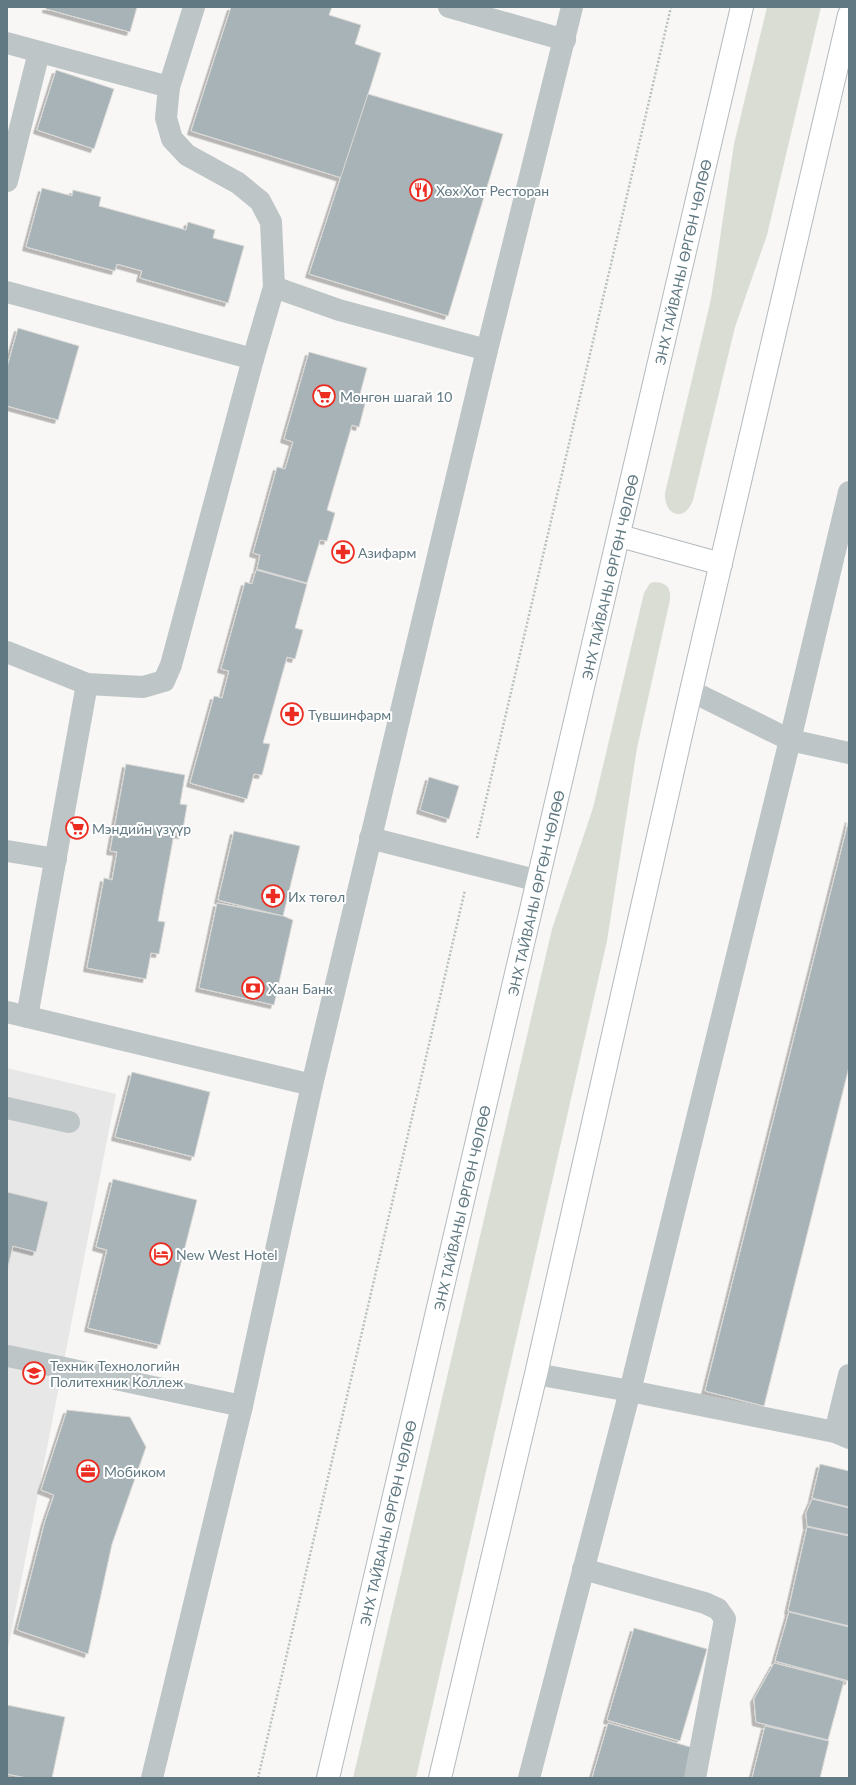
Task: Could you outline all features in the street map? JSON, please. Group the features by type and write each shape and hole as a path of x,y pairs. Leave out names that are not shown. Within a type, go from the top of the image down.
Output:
{"highway":[{"name":"ЭНХ ТАЙВАНЫ ӨРГӨН ЧӨЛӨӨ","path":"328,1778 620,536 742,7"},
{"path":"440,1778 536,1374 691,692 849,15"},
{"path":"620,536 721,564"}],"street":[{"path":"7,652 87,684 143,687 164,682 171,665 252,359 274,288 271,222 260,201 238,182 186,155 172,139 166,118 169,87 194,7"},
{"path":"449,7 565,40"},
{"path":"152,1778 242,1406 312,1085 370,838 487,350 572,7"},
{"path":"7,43 169,87"},
{"path":"7,181 39,52"},
{"path":"274,288 339,310 487,350"},
{"path":"7,292 252,359"},
{"path":"529,1778 630,1391 790,740 849,492"},
{"path":"87,684 56,859 17,1015 312,1085"},
{"path":"691,692 790,740 849,753"},
{"path":"370,838 538,881"},
{"path":"7,851 56,859"},
{"path":"7,1108 69,1122"},
{"path":"8,1356 242,1406"},
{"path":"536,1374 630,1391 844,1435 849,1374"},
{"path":"584,1569 705,1603 718,1609 725,1619 695,1778"}],"shaded area":[{"path":"767,7 821,7 767,235 735,327 693,500 685,512 676,514 668,507 665,493 711,299 734,144"},
{"path":"655,582 665,585 669,589 670,600 637,748 607,941 416,1778 353,1778 552,929 593,808 644,593 650,583"},
{"name":"Техник Технологийн Политехник Коллеж","path":"7,1068 116,1094 7,1653"}],"building":[{"path":"46,7 137,7 130,32 46,9"},
{"path":"231,7 332,7 329,15 361,25 355,44 381,53 342,178 191,131"},
{"path":"56,70 114,89 94,149 37,130"},
{"path":"368,94 503,134 448,316 309,274"},
{"path":"42,188 72,196 73,190 101,197 99,206 186,230 188,222 215,230 213,238 244,246 228,303 140,278 142,271 117,264 115,271 26,247"},
{"path":"18,328 79,346 58,420 7,406 7,367"},
{"path":"309,352 367,368 360,394 367,396 359,427 352,425 327,510 335,513 327,541 320,540 307,583 257,569 260,555 253,553 277,467 285,469 293,442 284,439"},
{"path":"256,570 307,584 295,628 303,630 295,659 287,657 263,743 270,744 262,775 254,774 247,799 190,783 214,696 222,698 229,671 221,669 245,582 252,584"},
{"path":"126,764 185,775 180,804 187,805 182,835 174,834 158,921 165,922 159,954 151,953 146,979 87,968 104,878 112,880 117,852 110,851"},
{"path":"429,777 459,786 449,819 420,810"},
{"path":"849,819 849,1067 764,1406 705,1391"},
{"path":"234,831 300,846 283,916 218,900"},
{"path":"217,903 283,916 293,920 274,1005 199,988"},
{"path":"132,1072 210,1092 194,1157 115,1137"},
{"path":"113,1179 197,1200 160,1345 88,1328 107,1250 96,1247"},
{"path":"7,1192 48,1202 36,1252 13,1246 7,1271"},
{"path":"67,1410 130,1417 146,1447 112,1544 88,1654 17,1630 45,1521 54,1495 41,1490"},
{"path":"820,1464 849,1471 849,1507 812,1498"},
{"path":"812,1499 849,1508 849,1535 807,1526 806,1513"},
{"path":"807,1527 849,1536 849,1626 788,1611"},
{"path":"789,1612 849,1627 849,1681 775,1661"},
{"path":"634,1628 707,1649 680,1741 607,1720"},
{"path":"774,1663 844,1681 828,1740 756,1722 754,1699"},
{"path":"7,1705 65,1717 52,1778 27,1778 7,1774"},
{"path":"608,1723 697,1749 688,1778 592,1778"},
{"path":"765,1726 829,1741 820,1778 752,1778"}],"place":[{"name":"Хөх Хот Ресторан","path":"421,190"},
{"name":"Мөнгөн шагай 10","path":"324,396"},
{"name":"Азифарм","path":"343,552"},
{"name":"Түвшинфарм","path":"292,714"},
{"name":"Мэндийн үзүүр","path":"77,828"},
{"name":"Их төгөл","path":"273,896"},
{"name":"Хаан Банк","path":"253,988"},
{"name":"New West Hotel","path":"161,1254"},
{"name":"Техник Технологийн Политехник Коллеж","path":"34,1373"},
{"name":"Мобиком","path":"88,1471"}]}
